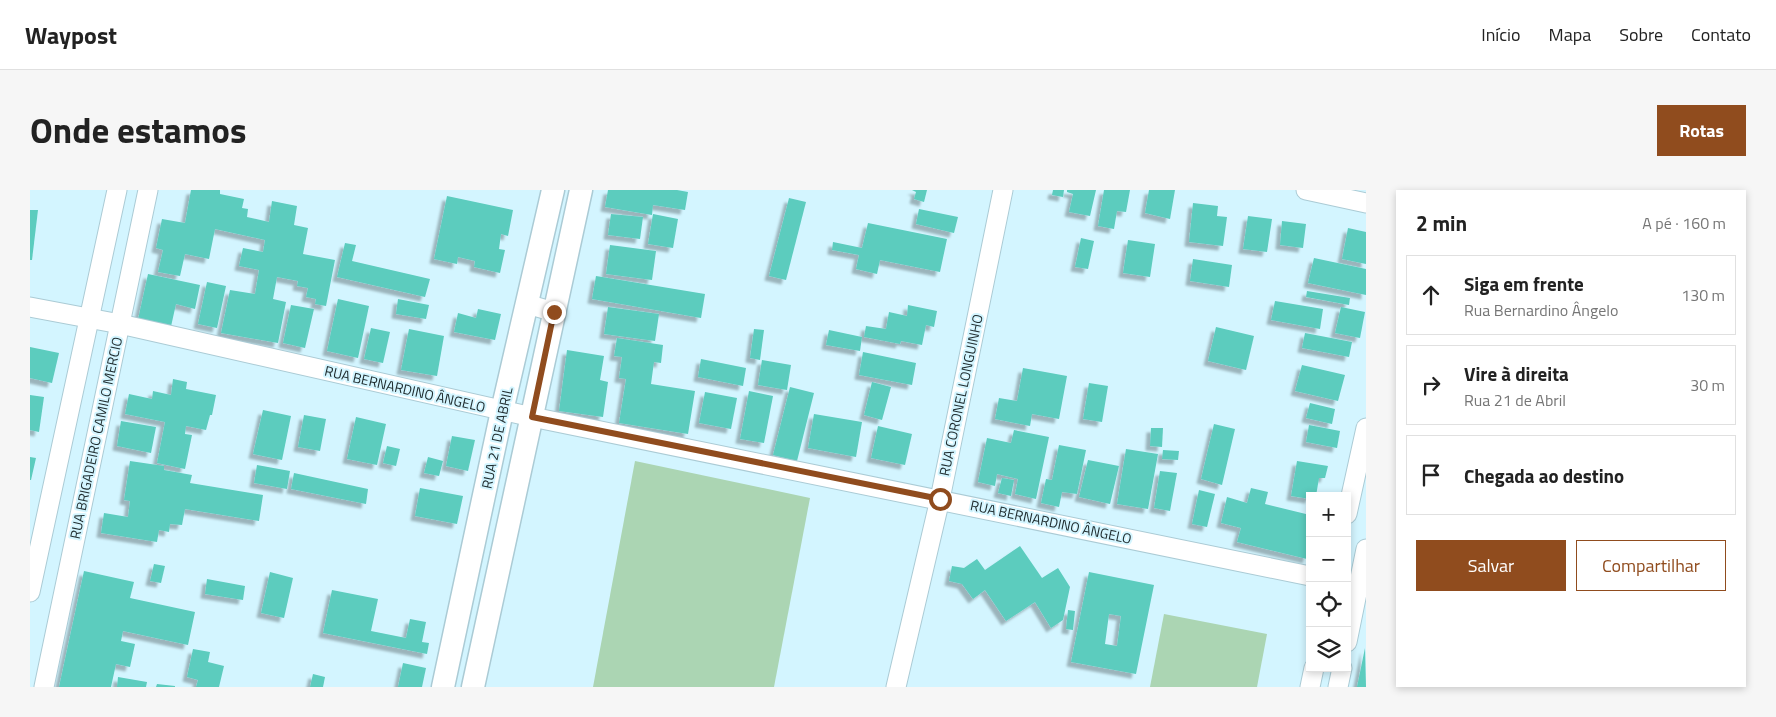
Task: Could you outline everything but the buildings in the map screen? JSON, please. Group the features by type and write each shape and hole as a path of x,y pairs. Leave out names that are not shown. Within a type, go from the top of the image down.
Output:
{"street":[{"path":"30,592 117,190"},
{"name":"RUA BRIGADEIRO CAMILO MERCIO","path":"44,687 148,190"},
{"name":"RUA 21 DE ABRIL","path":"443,687 502,411 553,190"},
{"path":"473,687 581,190"},
{"name":"RUA CORONEL LONGUINHO","path":"896,687 940,499 1003,190"},
{"path":"1306,190 1366,203"},
{"path":"527,304 554,312"},
{"name":"RUA BERNARDINO ÂNGELO","path":"30,307 120,324 502,411 1306,575"},
{"path":"1351,496 1366,428"},
{"path":"1350,627 1366,549"},
{"path":"1310,687 1313,672"},
{"path":"1338,687 1341,672"}],"green space":[{"path":"635,461 810,498 774,687 593,687"},
{"path":"1164,614 1267,634 1257,687 1150,687"}],"route":[{"path":"554,312 532,417 940,499"}]}
